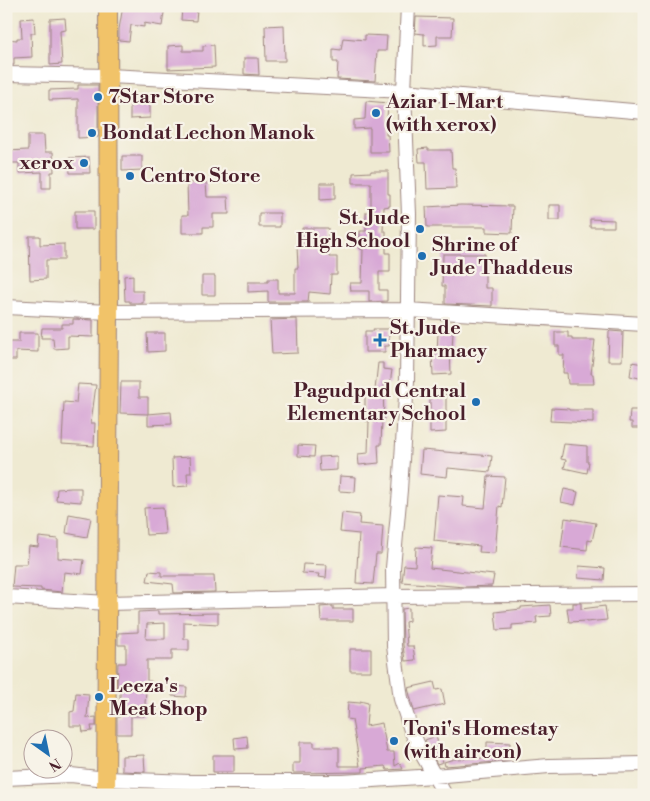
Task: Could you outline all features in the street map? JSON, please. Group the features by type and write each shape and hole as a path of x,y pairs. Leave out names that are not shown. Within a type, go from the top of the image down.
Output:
{"main road":[{"path":"106,787 109,312 108,6"}],"street":[{"path":"408,6 404,91 409,214 407,381 393,568 394,646 401,699 411,730 445,795"},
{"path":"6,74 109,76 404,91 644,112"},
{"path":"6,307 109,312 407,310 644,324"},
{"path":"6,596 108,603 393,596 644,594"},
{"path":"6,778 71,775 106,787 191,782 344,782 549,766 644,764"}],"building":[{"path":"123,6 155,11 155,6 165,6 162,26 144,23 144,27 131,25 129,41 119,40"},
{"path":"182,9 197,10 196,21 181,20"},
{"path":"416,17 453,18 452,36 437,36 437,45 424,46 424,34 415,33"},
{"path":"34,18 35,33 31,33 32,57 14,58 14,65 6,65 6,39 17,40 17,38 22,38 21,19"},
{"path":"65,18 66,30 60,31 62,64 50,65 50,19"},
{"path":"284,25 285,61 266,61 265,26"},
{"path":"365,35 387,36 386,51 377,51 375,81 337,79 338,62 333,62 333,49 341,50 343,38 365,40"},
{"path":"183,45 183,51 203,51 203,46 214,45 215,67 168,69 168,46"},
{"path":"244,58 258,58 259,75 244,74"},
{"path":"78,85 98,85 98,137 78,138 78,99 49,100 49,90 78,89"},
{"path":"366,101 388,103 386,135 388,135 389,152 370,152 370,128 354,129 354,120 365,119"},
{"path":"130,104 150,104 150,118 130,119"},
{"path":"28,135 44,135 45,152 53,152 54,172 51,172 51,188 42,188 42,172 19,173 19,163 6,163 6,151 28,150"},
{"path":"428,148 428,150 451,150 452,168 455,168 456,188 427,189 426,162 419,162 418,149"},
{"path":"122,156 142,156 142,170 122,171"},
{"path":"89,157 90,173 70,173 69,158"},
{"path":"388,171 390,206 384,207 383,231 386,231 386,253 390,253 390,272 379,272 379,290 387,290 387,301 369,302 369,291 351,291 350,283 362,283 363,249 360,249 360,231 366,231 366,212 371,212 371,183 353,183 353,173"},
{"path":"206,182 207,197 228,197 229,214 213,214 213,227 203,227 203,233 182,233 182,215 188,215 187,183"},
{"path":"320,183 335,183 335,199 320,200"},
{"path":"461,205 513,206 512,233 486,232 486,227 427,227 426,207"},
{"path":"549,205 560,205 560,220 549,220"},
{"path":"75,211 94,211 94,229 75,229"},
{"path":"259,213 280,213 280,227 259,227"},
{"path":"590,219 614,220 614,227 590,227"},
{"path":"302,228 328,228 329,257 337,257 337,275 331,275 330,294 309,292 308,302 268,302 268,291 248,292 248,282 268,282 268,279 278,279 278,293 295,293 295,268 298,268 297,246 302,246"},
{"path":"29,236 40,236 40,245 64,244 64,260 46,260 46,279 30,280"},
{"path":"443,254 485,254 485,288 492,288 492,306 445,304 445,286 442,286"},
{"path":"133,275 133,291 143,291 143,303 125,301 124,276"},
{"path":"202,276 215,276 215,295 202,295"},
{"path":"73,319 93,320 93,337 68,336 68,348 54,349 53,338 41,338 42,328 62,328 62,324 73,324"},
{"path":"297,319 298,353 272,354 270,320"},
{"path":"373,329 389,329 389,346 385,346 385,352 365,352 365,331 374,331"},
{"path":"610,331 623,332 622,361 608,361"},
{"path":"438,332 453,333 452,349 450,349 451,374 433,375 432,355 437,354"},
{"path":"555,332 568,332 568,337 572,337 572,340 595,340 591,374 593,374 594,384 568,384 567,373 563,373 564,355 559,355 559,346 555,346"},
{"path":"19,333 38,333 38,352 16,351 16,360 6,360 6,342 19,342"},
{"path":"147,333 165,333 165,351 148,352"},
{"path":"632,362 643,364 644,379 630,376"},
{"path":"378,363 383,363 383,369 392,370 390,384 383,383 384,420 382,420 381,445 378,445 379,463 359,465 358,454 368,453 369,421 365,421 365,390 375,390"},
{"path":"121,382 139,382 139,397 148,397 148,414 120,413"},
{"path":"78,384 96,385 91,423 95,423 94,446 62,444 64,402 76,403"},
{"path":"430,394 446,394 446,432 430,433"},
{"path":"551,408 593,410 593,423 550,421"},
{"path":"630,410 641,410 640,428 632,428 632,422 629,422"},
{"path":"171,412 172,424 148,425 148,414"},
{"path":"564,444 587,446 587,462 589,462 587,473 564,468 566,460 561,459"},
{"path":"298,445 315,446 314,457 298,456"},
{"path":"422,450 492,456 490,472 448,468 447,477 420,474"},
{"path":"337,456 337,470 320,471 319,457"},
{"path":"190,457 191,473 187,473 188,486 173,487 172,458"},
{"path":"340,476 356,477 355,492 339,491"},
{"path":"488,476 505,477 502,507 499,506 495,553 479,552 480,546 434,541 438,495 464,497 463,506 485,508"},
{"path":"81,488 81,502 56,500 57,489"},
{"path":"564,489 578,492 575,505 561,502"},
{"path":"163,507 165,534 146,535 144,508"},
{"path":"342,513 360,515 359,524 383,526 381,554 376,554 373,584 356,583 359,534 340,532"},
{"path":"69,514 91,518 87,537 66,533"},
{"path":"565,518 596,523 592,541 588,540 587,550 561,547"},
{"path":"39,537 58,539 58,558 84,560 82,574 64,572 62,592 41,590 41,588 12,587 14,564 27,564 29,546 38,547"},
{"path":"416,547 432,548 430,568 494,575 492,586 465,587 402,582 404,565 415,566"},
{"path":"303,564 327,565 326,578 318,577 319,574 302,573"},
{"path":"579,566 605,568 604,580 578,578"},
{"path":"149,571 161,572 161,576 214,576 215,592 174,593 173,584 147,581"},
{"path":"573,603 581,603 581,609 605,606 607,620 569,622 567,608 573,608"},
{"path":"550,605 551,616 536,617 537,623 512,625 512,629 497,630 495,612 521,609 521,607"},
{"path":"333,606 333,609 353,609 353,621 321,621 320,607"},
{"path":"409,608 409,621 405,622 407,646 413,646 415,660 405,661 402,609"},
{"path":"158,611 158,614 218,613 218,624 184,622 184,639 189,639 189,650 172,650 172,660 147,660 147,681 151,681 151,691 146,691 144,716 131,716 131,734 117,734 117,717 120,717 120,689 117,689 118,663 126,663 126,645 118,645 118,633 138,632 138,612","holes":["165,623 165,639 146,639 147,624"]},
{"path":"350,649 371,649 371,671 350,671"},
{"path":"434,682 436,690 442,689 445,704 414,711 408,688"},
{"path":"173,686 187,687 186,697 172,696"},
{"path":"76,693 89,694 87,718 96,717 96,726 91,726 92,731 83,732 82,726 70,726 70,712 74,711"},
{"path":"360,701 368,703 366,726 382,723 387,752 394,752 395,766 400,763 403,769 387,770 385,766 363,768 363,772 293,773 293,763 300,763 300,742 314,742 314,747 339,747 339,766 360,766 352,720 347,719 348,702 360,703"},
{"path":"247,736 248,748 235,749 234,738"},
{"path":"436,736 443,762 437,764 425,740"},
{"path":"487,742 510,743 510,761 445,766 444,762 454,759 487,758"},
{"path":"144,755 145,772 122,771 122,756"},
{"path":"213,755 234,755 234,772 213,772"}],"place":[{"name":"7Star Store","path":"98,97"},
{"name":"Aziar I-Mart (with xerox)","path":"376,113"},
{"name":"Bondat Lechon Manok","path":"92,133"},
{"name":"xerox","path":"84,163"},
{"name":"Centro Store","path":"130,176"},
{"name":"St. Jude High School","path":"420,229"},
{"name":"Shrine of Jude Thaddeus","path":"422,256"},
{"name":"St. Jude Pharmacy","path":"380,340"},
{"name":"Pagudpud Central Elementary School","path":"476,402"},
{"name":"Leeza's Meat Shop","path":"99,697"},
{"name":"Toni's Homestay (with aircon)","path":"394,741"}]}
